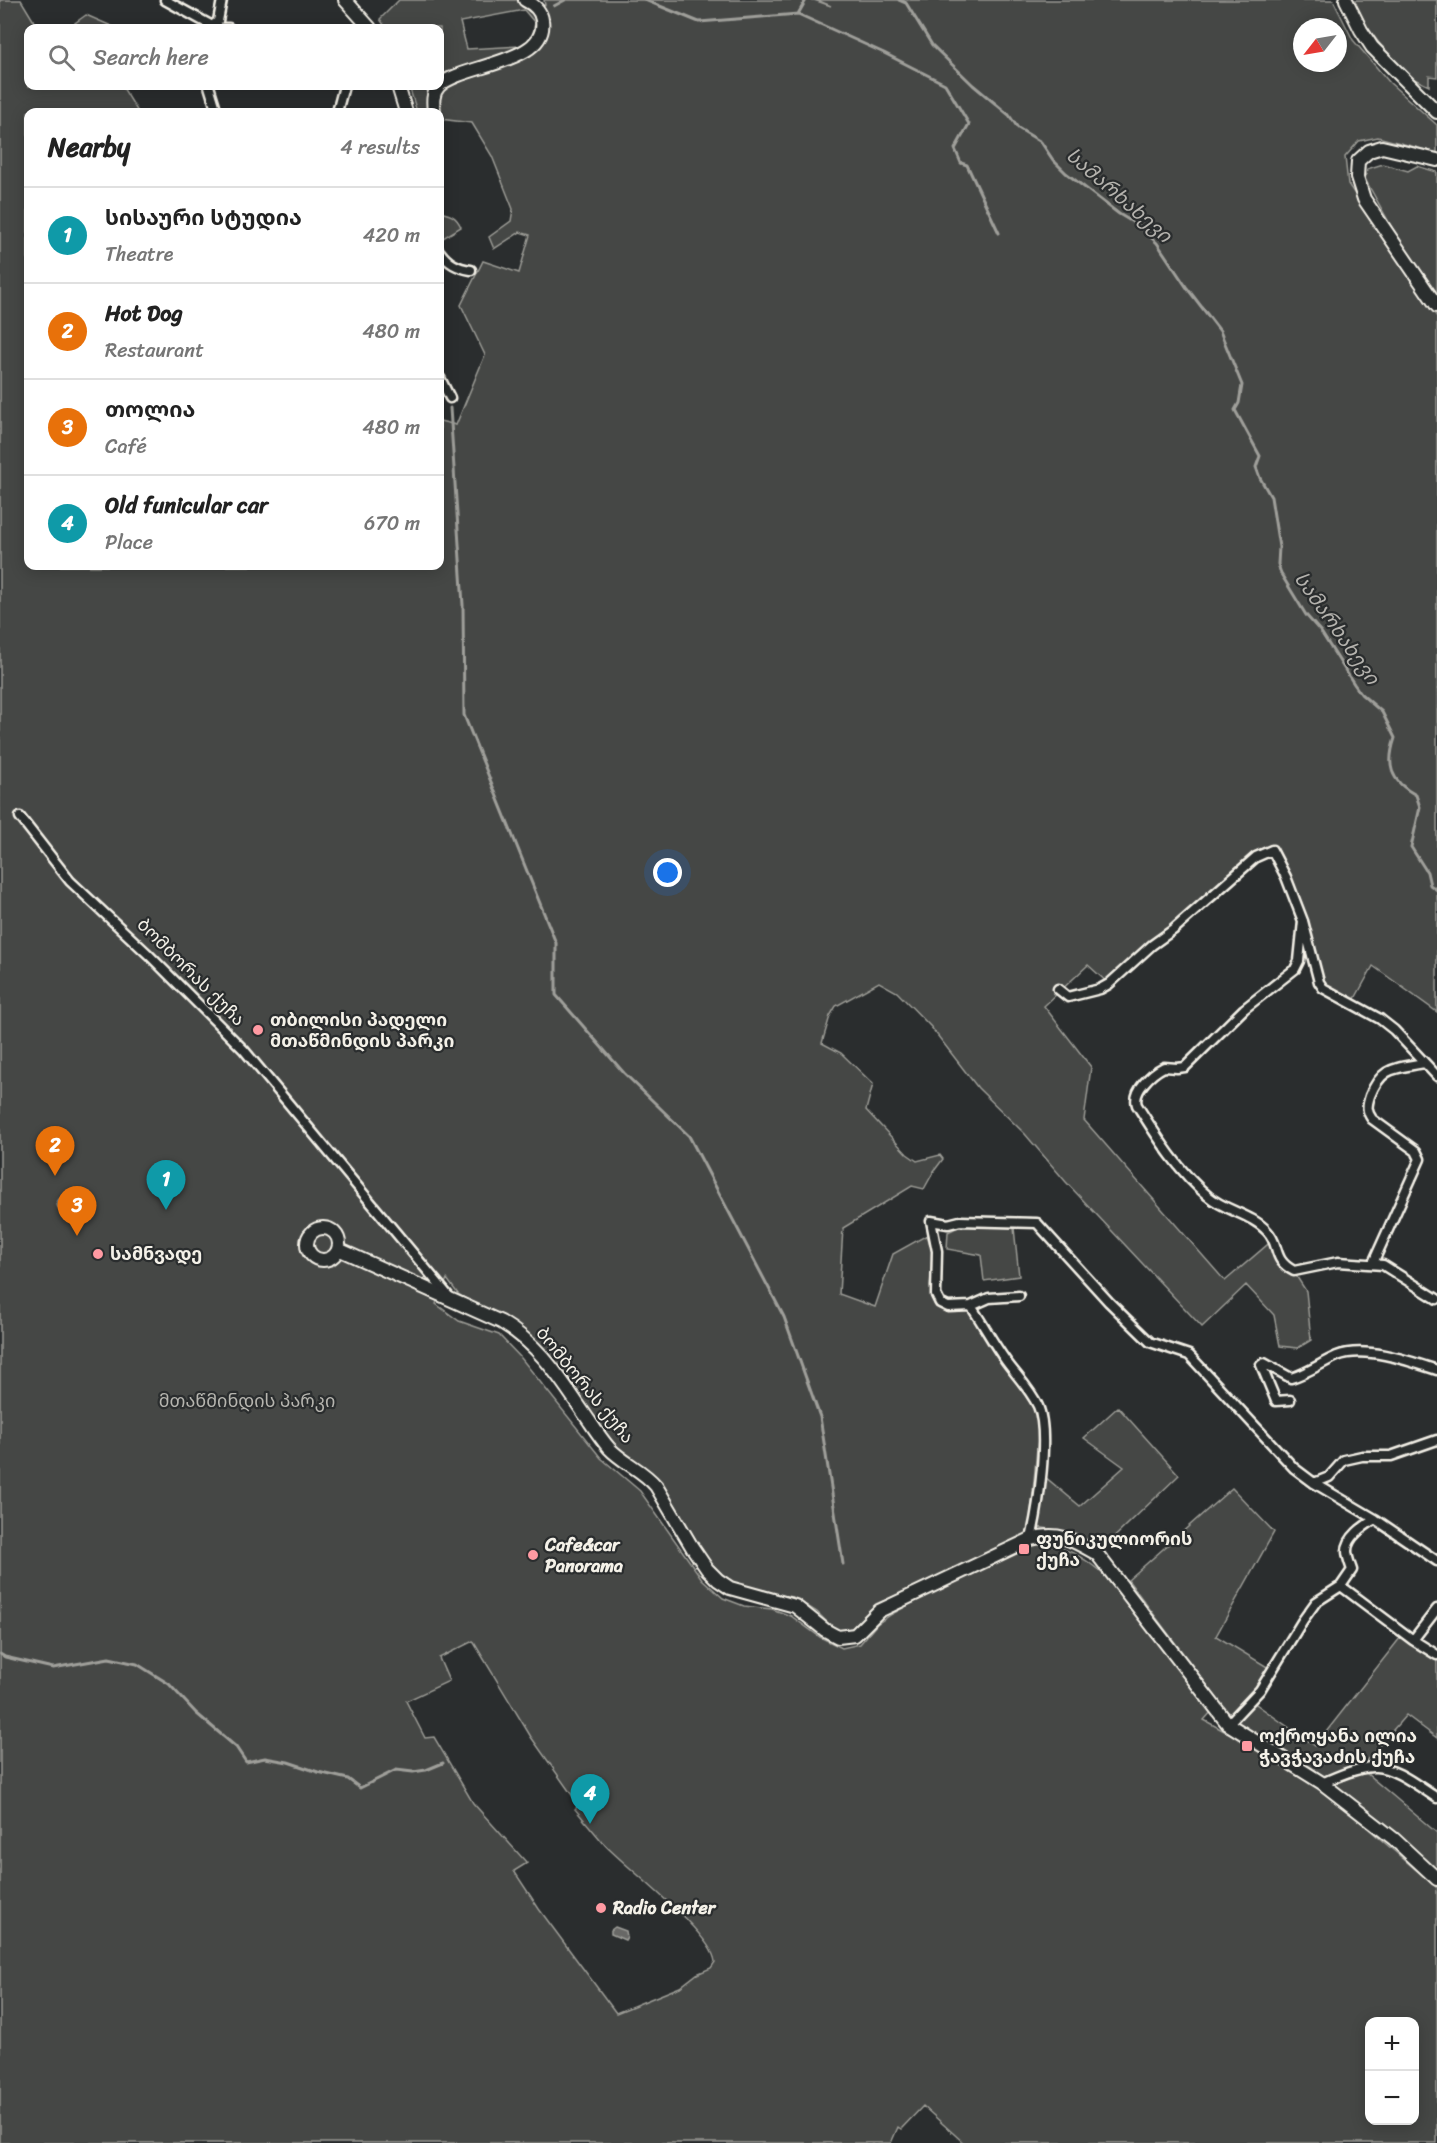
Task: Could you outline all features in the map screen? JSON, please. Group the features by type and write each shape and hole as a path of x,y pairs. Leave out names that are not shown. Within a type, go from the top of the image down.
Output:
{"street":[{"path":"165,0 208,24"},
{"path":"217,24 222,0"},
{"path":"345,0 366,24"},
{"path":"444,82 513,57 536,42 542,30 542,17 534,6 525,0"},
{"path":"1346,0 1372,47 1437,112"},
{"path":"209,90 216,108"},
{"path":"338,108 341,90"},
{"path":"399,90 405,108"},
{"path":"434,108 436,90"},
{"path":"1437,160 1382,147 1369,151 1358,161 1357,177 1364,199 1437,306"},
{"path":"444,258 459,268 471,270"},
{"path":"444,386 450,398"},
{"name":"ბომბორას ქუჩა","path":"20,817 70,881 149,955 244,1050 452,1300 501,1322 533,1345 609,1449 649,1477 707,1569 718,1580 730,1588 795,1606 825,1630 838,1637 855,1635 879,1611 1031,1539 1047,1534 1072,1539 1097,1554 1228,1724"},
{"path":"1058,989 1068,997 1100,989 1109,984 1256,857 1272,850 1286,877 1303,921 1319,982 1323,988 1387,1024 1437,1076"},
{"path":"1303,921 1299,961 1295,969 1244,1009 1185,1067 1164,1067 1149,1078 1137,1094 1136,1100 1171,1158 1208,1197 1265,1228 1271,1235 1277,1256 1286,1267 1294,1271 1338,1262 1383,1264 1437,1299"},
{"path":"1373,1263 1420,1159 1416,1151 1372,1119 1367,1105 1380,1076 1388,1071 1424,1063"},
{"path":"1019,1296 989,1298 971,1306 948,1307 937,1299 937,1251 932,1219 948,1224 960,1221 1037,1223 1109,1302 1150,1342 1189,1355 1294,1468 1437,1561"},
{"path":"338,1249 452,1300"},
{"path":"971,1306 1038,1406 1043,1421 1038,1504 1031,1539"},
{"path":"1290,1400 1276,1401 1261,1365 1264,1363 1291,1378 1339,1355 1353,1352 1408,1361 1437,1370"},
{"path":"1314,1483 1329,1477 1344,1460 1362,1456 1391,1455 1437,1440"},
{"path":"1375,1519 1365,1525 1348,1543 1347,1555 1352,1570 1341,1586 1316,1602 1260,1690 1228,1724 1322,1783 1394,1839 1437,1879"},
{"path":"1341,1586 1413,1640 1437,1655"},
{"path":"1413,1640 1437,1609"},
{"path":"1322,1783 1339,1775 1374,1766 1396,1773 1437,1798"}],"green space":[{"name":"მთაწმინდის პარკი","path":"0,0 21,0 36,24 24,24 24,90 124,90 136,108 24,108 24,570 444,570 444,422 456,425 485,355 461,305 483,261 519,273 530,235 520,232 494,249 489,237 511,221 513,209 492,156 472,123 444,120 444,108 416,108 410,90 444,90 444,24 383,24 380,19 399,0 525,0 534,6 545,5 544,0 814,0 831,6 817,0 1333,0 1342,18 1293,18 1293,72 1347,72 1347,28 1353,40 1390,83 1437,125 1437,153 1378,137 1359,141 1345,157 1348,184 1437,317 1437,1012 1373,966 1352,1004 1323,988 1303,921 1271,850 1256,857 1109,984 1088,965 1044,1006 1091,1067 1084,1120 1225,1281 1273,1240 1306,1291 1311,1340 1298,1348 1280,1346 1274,1315 1246,1285 1202,1327 1066,1182 1025,1134 978,1088 931,1027 897,992 879,982 836,1006 830,1016 822,1043 841,1053 873,1084 866,1110 907,1154 917,1161 940,1155 943,1159 924,1189 912,1186 843,1228 839,1294 875,1307 893,1254 927,1235 933,1254 930,1287 934,1304 945,1311 968,1310 1035,1410 1039,1426 1029,1535 876,1604 852,1628 841,1631 793,1597 764,1594 729,1581 714,1570 669,1495 655,1477 614,1447 556,1368 476,1305 458,1294 447,1279 436,1304 459,1321 499,1335 521,1358 601,1458 640,1491 702,1579 723,1598 744,1606 772,1609 791,1616 820,1637 842,1648 860,1644 877,1624 944,1585 988,1562 1026,1546 1047,1545 1074,1553 1104,1575 1213,1710 1204,1720 1226,1732 1239,1735 1319,1786 1437,1888 1437,2143 964,2143 923,2106 901,2129 898,2127 891,2143 0,2143","holes":["524,10 535,23 532,39 520,46 467,49 460,22","473,1641 531,1737 579,1805 575,1809 605,1845 700,1935 711,1950 715,1962 711,1968 697,1974 680,1987 616,2013 539,1909 514,1871 527,1863 473,1803 434,1737 425,1738 406,1701 449,1681 439,1658"]},
{"path":"1353,0 1437,0 1437,77 1429,76 1429,86 1412,78 1379,43 1363,22"},
{"path":"86,15 107,24 76,24"},
{"path":"1383,164 1408,171 1417,166 1437,172 1437,298 1399,240 1365,179 1367,169"},
{"path":"444,213 453,216 461,227 444,238"},
{"path":"962,1225 1014,1228 1019,1276 984,1281 981,1255 947,1249 948,1232"},
{"path":"1118,1407 1179,1475 1102,1549 1075,1533 1037,1527 1045,1477 1080,1506 1124,1467 1084,1438"},
{"path":"1232,1488 1274,1532 1216,1636 1269,1668 1257,1689 1231,1714 1227,1712 1128,1580"},
{"path":"1404,1633 1437,1655 1437,1738 1406,1715 1360,1768 1437,1833 1437,1871 1378,1818 1311,1767 1235,1723 1253,1702 1315,1746"}],"shaded area":[{"path":"61,1197 67,1197 71,1204 67,1211 61,1211 57,1207 57,1201"},
{"path":"615,1927 626,1931 625,1940 611,1934 611,1930"}],"waterway":[{"name":"სამარხახევი","path":"554,6 565,0"},
{"name":"სამარხახევი","path":"645,0 699,22 798,14 806,0"},
{"name":"სამარხახევი","path":"899,0 906,3 932,45 973,85 1009,115 1018,128 1041,142 1053,160 1066,173 1119,214 1139,226 1157,243 1187,288 1220,331 1242,385 1239,403 1235,410 1260,456 1256,467 1271,497 1281,574 1306,615 1321,632 1361,694 1382,712 1395,738 1391,756 1392,771 1400,784 1416,795 1420,807 1411,847 1427,872 1430,885 1437,890"},
{"path":"798,14 945,84 969,124 955,149 961,163 967,165 999,233"},
{"path":"450,408 463,605 464,715 556,943 556,995 624,1073 689,1136 784,1317 820,1417 843,1564"},
{"path":"0,1654 53,1668 109,1658 137,1664 169,1684 196,1713 236,1747 246,1762 265,1758 288,1762 348,1779 360,1788 396,1770 413,1772 426,1770 443,1763"}],"place":[{"name":"თბილისი პადელი მთაწმინდის პარკი","path":"258,1030"},
{"name":"Hot Dog","path":"55,1176"},
{"name":"სისაური სტუდია","path":"166,1210"},
{"name":"თოლია","path":"77,1236"},
{"name":"სამნვადე","path":"98,1254"},
{"name":"ფუნიკულიორის ქუჩა","path":"1024,1549"},
{"name":"Cafe&car Panorama","path":"533,1555"},
{"name":"ოქროყანა ილია ჭავჭავაძის ქუჩა","path":"1247,1746"},
{"name":"Old funicular car","path":"590,1824"},
{"name":"Radio Center","path":"601,1908"}]}
